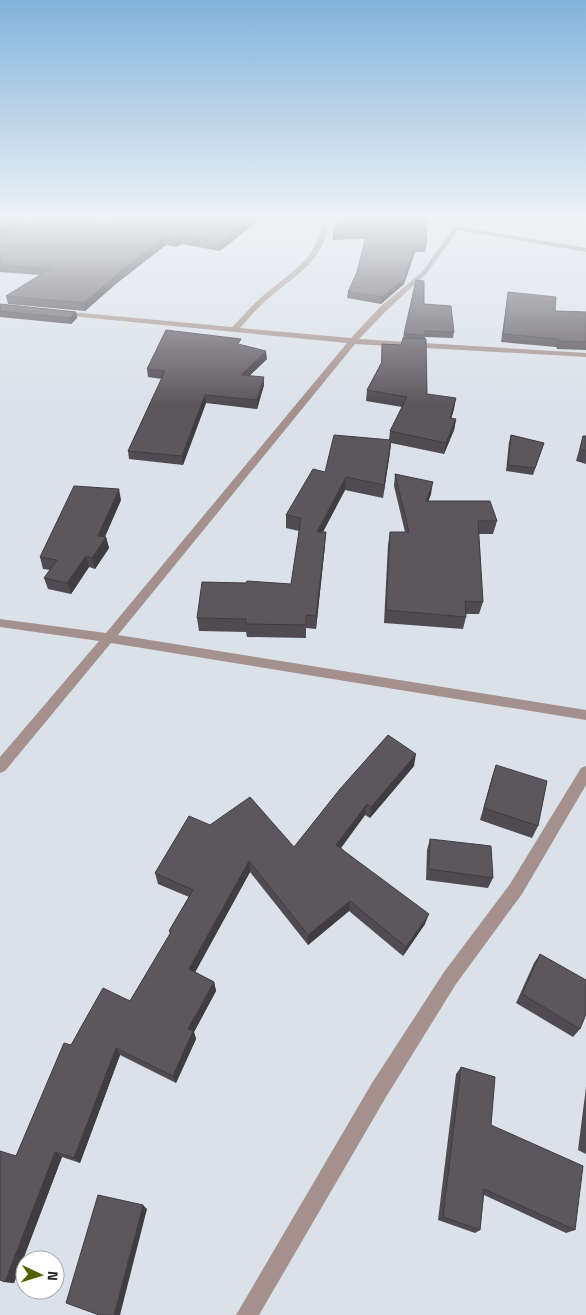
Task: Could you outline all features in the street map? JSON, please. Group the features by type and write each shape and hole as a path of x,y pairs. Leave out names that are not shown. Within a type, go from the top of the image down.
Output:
{"street":[{"path":"236,329 267,295 284,281"},
{"path":"0,767 353,341 382,309 414,281"},
{"path":"49,312 353,341 586,356"},
{"path":"0,623 108,638 586,715"},
{"path":"246,1315 379,1090 450,978 516,889 586,772"}],"building":[{"path":"30,281 109,281 84,303 6,296"},
{"path":"353,281 401,281 382,297 348,292"},
{"path":"416,281 424,281 424,304 451,306 454,332 425,331 425,335 404,334"},
{"path":"508,292 556,297 555,311 586,312 586,342 559,341 558,339 503,334"},
{"path":"0,304 76,312 70,318 0,311"},
{"path":"166,330 241,339 238,344 266,351 241,375 264,377 257,400 205,395 182,456 128,451 165,371 147,369"},
{"path":"403,338 426,339 427,394 456,398 450,418 456,419 446,443 390,431 407,397 367,390 382,362 382,344 401,345"},
{"path":"334,435 391,440 384,485 346,477 317,532 326,532 316,616 306,615 306,625 246,624 246,619 197,618 202,582 246,583 247,581 291,584 301,518 286,515 313,469 325,472"},
{"path":"511,435 544,443 535,468 508,465"},
{"path":"583,436 586,436 586,451 580,449"},
{"path":"395,474 433,482 426,501 490,501 497,521 478,521 483,602 465,601 466,617 386,610 390,532 409,532"},
{"path":"74,486 119,489 98,536 106,537 92,558 86,556 67,583 44,578 57,560 40,557"},
{"path":"388,735 416,754 371,807 367,804 336,845 429,914 406,947 350,901 308,935 249,861 189,969 214,982 188,1029 193,1031 173,1076 116,1048 74,1158 55,1152 17,1250 15,1250 15,1256 5,1282 0,1280 0,1151 16,1156 64,1043 71,1045 103,988 130,1001 171,932 169,931 193,890 155,873 189,816 210,825 250,797 294,847 340,789"},
{"path":"496,765 547,781 538,826 484,808"},
{"path":"430,839 491,846 493,878 429,869"},
{"path":"540,954 586,980 586,1014 580,1029 522,994"},
{"path":"461,1067 495,1077 491,1125 583,1166 575,1230 484,1189 480,1230 443,1217"},
{"path":"98,1195 143,1205 114,1315 99,1315 66,1303"}]}
